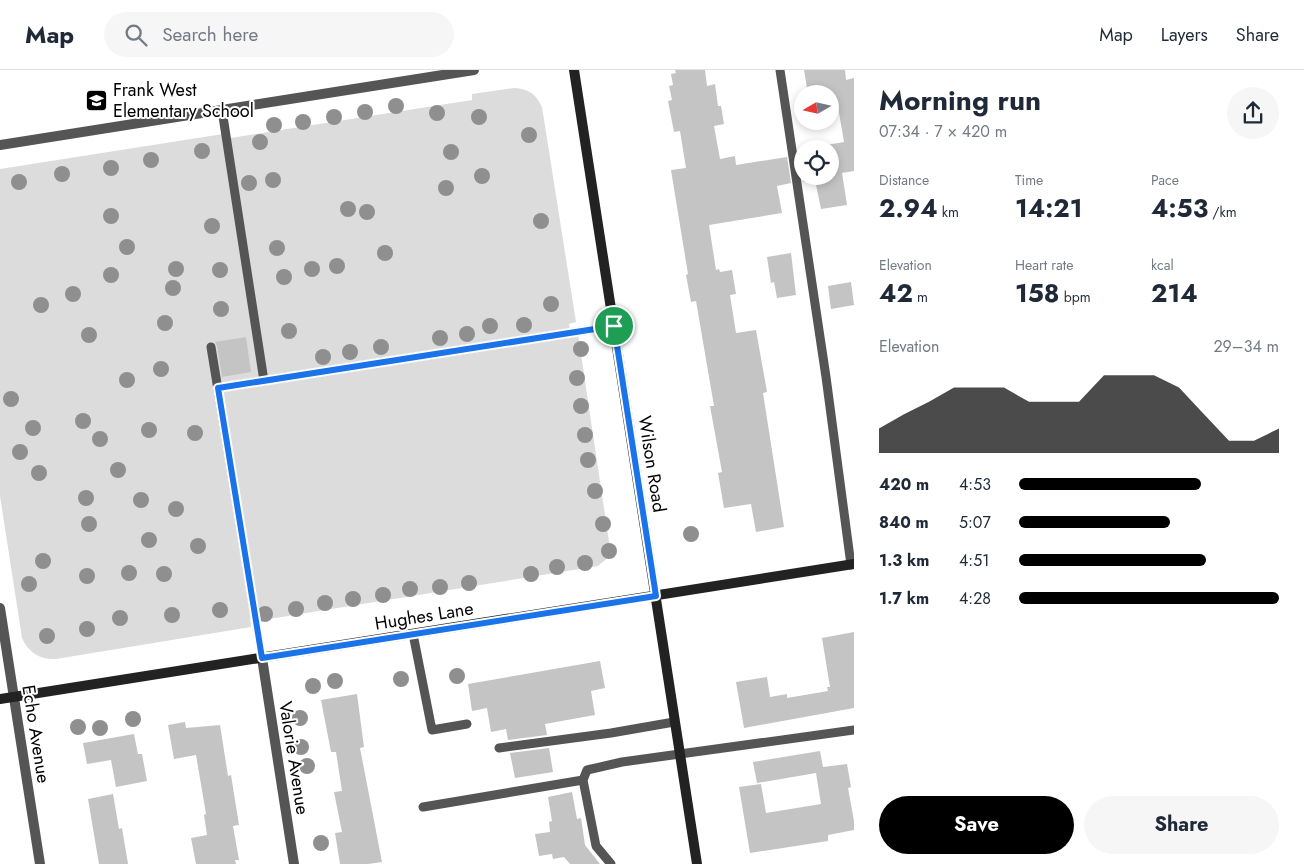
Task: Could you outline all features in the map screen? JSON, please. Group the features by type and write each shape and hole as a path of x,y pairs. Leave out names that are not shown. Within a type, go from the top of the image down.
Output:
{"street":[{"path":"0,145 474,70"},
{"name":"Wilson Road","path":"574,70 697,864"},
{"name":"Hughes Lane","path":"0,699 852,565"},
{"name":"Echo Avenue","path":"0,608 40,864"},
{"name":"Valorie Avenue","path":"262,658 294,864"}],"lane":[{"path":"780,70 852,565"},
{"path":"222,110 264,380"},
{"path":"218,388 614,326"},
{"path":"211,347 262,658"},
{"path":"413,634 432,730 467,724"},
{"path":"499,748 611,734 674,722"},
{"path":"611,864 596,846 583,780 587,770 622,762 854,730"},
{"path":"423,807 583,780"}],"shaded area":[{"path":"514,88 531,93 542,107 576,322 569,324 571,334 578,334 611,555 598,566 263,620 261,614 250,616 251,627 56,659 45,658 31,651 22,638 0,496 0,169 223,134 224,139 472,100 472,94"}],"building":[{"path":"675,70 705,70 707,86 715,84 718,106 721,106 724,124 714,126 720,159 735,156 736,165 787,157 791,183 777,186 782,213 709,225 716,270 719,269 720,272 732,270 736,294 730,295 736,333 756,330 767,392 763,393 784,527 756,532 751,504 724,508 718,473 722,472 710,406 714,406 696,301 691,302 686,275 688,274 671,170 686,168 680,131 674,132 668,101 672,100 669,86 673,85 671,74 676,73"},
{"path":"804,70 845,70 846,80 854,78 854,171 842,173 847,205 821,209 816,185 839,185 839,143 844,142 839,113 839,85 806,85"},
{"path":"791,253 796,295 777,298 774,282 771,283 767,257"},
{"path":"851,282 854,305 831,309 828,286"},
{"path":"246,337 251,372 222,377 215,342"},
{"path":"854,632 854,708 744,728 736,682 767,677 770,697 787,694 787,698 828,691 827,687 830,687 822,638"},
{"path":"600,661 605,688 591,691 595,715 545,724 547,735 508,740 506,729 491,732 487,708 472,711 468,684"},
{"path":"357,694 364,747 360,748 382,862 340,864 335,833 342,832 334,792 342,791 336,752 331,752 321,700"},
{"path":"185,722 186,728 220,725 228,776 231,775 239,825 233,826 239,860 235,860 236,864 196,864 191,838 207,835 204,815 206,814 196,755 174,759 168,725"},
{"path":"134,734 138,754 142,754 147,781 116,787 111,760 87,764 83,743"},
{"path":"549,748 553,772 515,778 510,753"},
{"path":"820,751 823,767 847,764 851,787 848,788 854,830 828,835 828,841 750,853 739,787 761,784 766,813 821,804 816,773 757,783 753,762"},
{"path":"572,792 577,819 581,818 585,845 600,864 570,864 564,857 553,859 552,854 539,856 535,834 550,832 549,822 552,821 548,797"},
{"path":"113,794 119,829 122,828 128,864 99,864 88,799"}],"place":[{"name":"Frank West Elementary School","path":"97,100"}],"route":[{"path":"614,326 656,596 262,658 218,388 614,326"}]}
